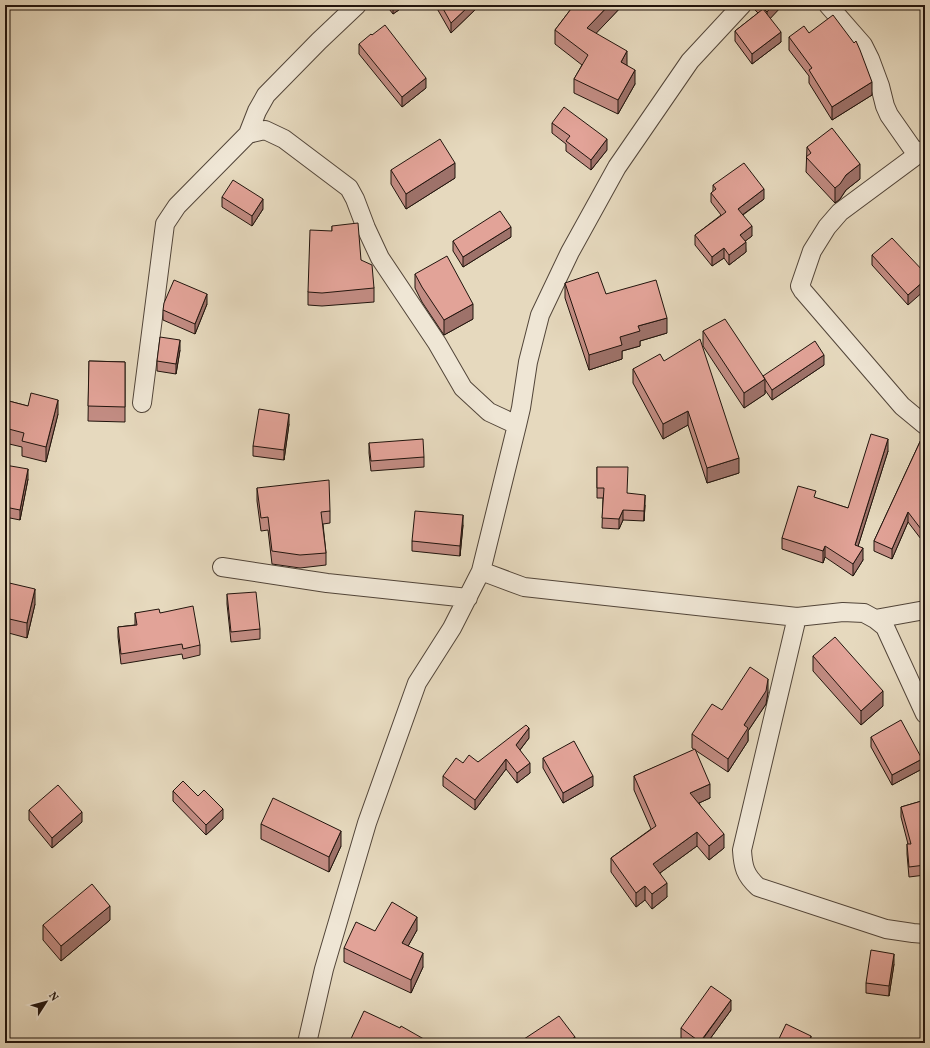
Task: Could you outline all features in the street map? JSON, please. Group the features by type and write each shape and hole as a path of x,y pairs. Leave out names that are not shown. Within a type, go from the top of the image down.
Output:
{"street":[{"path":"142,403 165,224 178,206 248,134 257,111 266,95 319,40 357,5"},
{"path":"307,1043 324,969 367,823 417,683 452,628 481,572 521,408 528,362 540,315 570,252 618,167 690,61 742,5"},
{"path":"828,5 863,46 870,59 889,115 921,152 840,212 827,227 812,251 800,286 902,406 925,425"},
{"path":"248,134 265,130 284,139 349,188 380,258 437,343 463,388 489,412 517,425"},
{"path":"222,567 326,583 468,598"},
{"path":"481,572 524,587 797,617 843,612 864,613 875,619 884,627 925,714"},
{"path":"875,619 925,610"},
{"path":"797,617 742,850 742,865 751,880 758,887 886,929 925,934"}],"building":[{"path":"441,5 470,5 451,23"},
{"path":"574,5 609,5 587,28 627,51 621,62 635,70 618,100 574,79 588,55 555,30"},
{"path":"760,5 773,5 767,12"},
{"path":"763,9 781,32 752,54 735,31"},
{"path":"833,15 854,43 856,41 872,82 832,107 809,70 812,68 789,37 804,26 809,33"},
{"path":"385,25 426,78 402,97 359,44"},
{"path":"564,107 607,139 591,160 566,141 570,136 552,123"},
{"path":"832,128 860,164 846,175 840,184 835,188 806,157 811,153 807,147"},
{"path":"440,139 455,163 406,194 391,170"},
{"path":"744,163 764,189 738,209 752,226 740,235 746,242 729,255 724,248 712,257 695,235 726,212 711,193 716,189 713,185"},
{"path":"233,180 263,199 252,216 222,197"},
{"path":"500,211 511,227 463,257 453,241"},
{"path":"358,223 361,260 372,265 374,288 322,293 308,292 310,230 332,231 332,226"},
{"path":"892,238 925,273 925,280 908,295 872,255"},
{"path":"447,256 473,304 444,320 415,274"},
{"path":"598,272 606,294 656,280 667,318 638,326 640,331 620,337 622,345 589,355 565,283"},
{"path":"174,280 207,294 195,324 163,310 164,303"},
{"path":"725,319 765,379 744,393 703,331"},
{"path":"160,337 180,340 176,364 157,361"},
{"path":"700,339 739,458 707,468 688,411 663,424 633,369 660,354 664,361"},
{"path":"815,341 824,355 772,390 763,376"},
{"path":"89,361 125,362 125,407 88,406"},
{"path":"31,393 58,400 46,447 22,441 24,433 5,428 5,400 28,406"},
{"path":"259,409 289,414 284,450 253,446"},
{"path":"925,431 925,533 908,512 892,549 874,541"},
{"path":"871,434 888,439 855,545 863,548 853,564 825,546 823,551 782,538 798,486 816,491 814,497 848,508"},
{"path":"423,439 424,457 371,461 369,443"},
{"path":"5,465 28,469 20,510 5,507"},
{"path":"597,467 628,467 627,493 645,495 644,511 623,510 619,519 602,518 604,488 597,488"},
{"path":"329,480 330,511 321,512 326,553 300,555 272,551 268,517 261,518 257,488"},
{"path":"415,511 463,515 460,546 412,541"},
{"path":"5,582 35,589 27,623 5,618"},
{"path":"256,592 260,629 231,632 227,594"},
{"path":"193,606 200,645 183,649 182,644 121,654 118,627 137,625 135,613 159,609 160,613"},
{"path":"835,637 883,691 861,711 813,656"},
{"path":"750,667 768,679 766,691 744,725 748,728 728,759 692,734 712,704 722,710"},
{"path":"901,720 922,759 892,775 871,737"},
{"path":"526,725 529,728 516,745 530,763 517,773 506,759 475,800 443,776 456,758 463,763 469,755 478,762"},
{"path":"574,741 593,776 563,793 543,758"},
{"path":"695,749 710,784 690,793 724,834 709,846 697,832 653,864 667,883 652,894 645,886 636,893 611,858 656,826 634,776"},
{"path":"183,781 198,796 204,790 223,809 206,825 173,791"},
{"path":"58,785 82,812 52,838 29,810"},
{"path":"273,798 341,831 329,857 261,824"},
{"path":"925,800 925,865 909,867 907,844 911,844 901,807"},
{"path":"92,884 110,906 61,946 43,925"},
{"path":"392,902 417,917 402,943 423,953 411,980 344,948 356,922 375,931"},
{"path":"871,950 894,954 889,986 866,983"},
{"path":"711,986 731,1000 700,1042 681,1028"},
{"path":"364,1011 400,1028 401,1026 429,1042 349,1043"},
{"path":"559,1016 575,1037 565,1043 518,1043"},
{"path":"786,1024 811,1036 808,1043 777,1043"}]}
